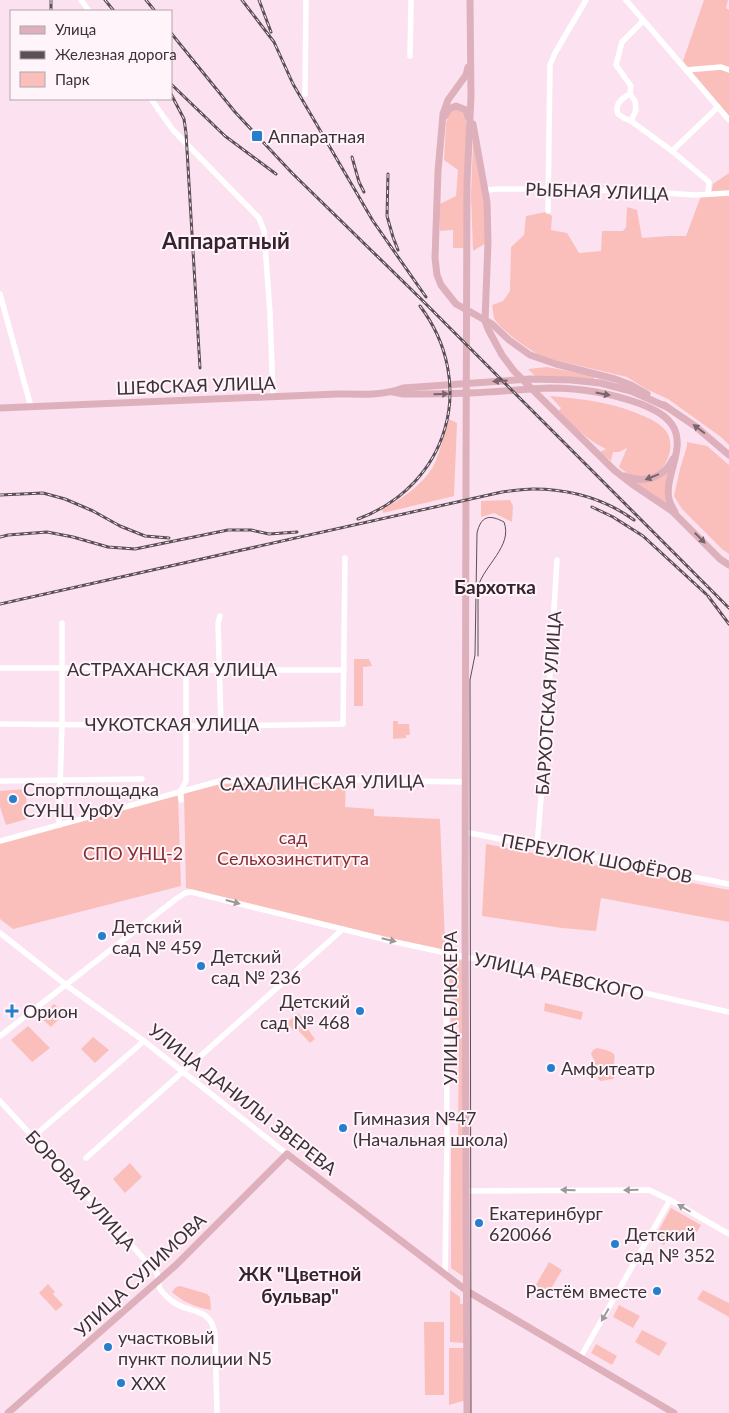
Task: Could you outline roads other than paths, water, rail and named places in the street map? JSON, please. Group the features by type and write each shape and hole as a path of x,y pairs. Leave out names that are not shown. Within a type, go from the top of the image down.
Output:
{"main road":[{"path":"470,0 470,100"},
{"path":"470,56 466,75 446,103 442,123 436,203 435,258 437,275 443,288 456,304 492,324 509,340 530,355 624,382 640,390 695,426 729,455"},
{"path":"452,94 462,90 468,93 473,113 473,129 486,190 488,242 485,321 496,346 514,371 614,470 679,517 729,566"},
{"name":"УЛИЦА БЛЮХЕРА","path":"467,1413 468,1291 465,957 467,182 470,100"},
{"path":"442,123 449,109 456,106 466,110 469,126"},
{"path":"392,392 404,388 530,379 571,380 600,383 632,391 667,407"},
{"path":"392,392 403,394 468,393 552,388 601,393 632,401 660,413 673,427 677,438 668,496 672,507 679,517"},
{"name":"ШЕФСКАЯ УЛИЦА","path":"0,408 392,392"},
{"path":"614,470 627,478 635,480 652,478 660,474 670,464 676,447"},
{"name":"УЛИЦА ДАНИЛЫ ЗВЕРЕВА","path":"288,1154 468,1291 674,1413"},
{"name":"УЛИЦА СУЛИМОВА","path":"8,1413 195,1247 288,1154"}],"street":[{"path":"305,94 306,0"},
{"path":"410,56 411,0"},
{"path":"548,211 550,65 586,0"},
{"path":"626,0 729,120"},
{"path":"631,121 636,106 634,97 630,94 630,86 616,65 622,42 643,21"},
{"path":"686,70 721,67 729,70"},
{"name":"РЫБНАЯ УЛИЦА","path":"630,94 618,103 616,111 620,116 631,121 672,151 709,182 708,194"},
{"path":"152,100 173,130 259,218 262,225 264,230 270,313 273,397"},
{"path":"672,151 718,107"},
{"name":"РЫБНАЯ УЛИЦА","path":"486,190 549,189 696,195 729,193"},
{"path":"0,294 31,407"},
{"path":"344,670 345,558"},
{"name":"БАРХОТСКАЯ УЛИЦА","path":"537,846 557,560"},
{"path":"220,616 218,623 221,726"},
{"path":"60,825 62,623"},
{"name":"АСТРАХАНСКАЯ УЛИЦА","path":"0,668 344,670"},
{"path":"181,800 180,792 186,781 186,670"},
{"name":"ЧУКОТСКАЯ УЛИЦА","path":"0,724 221,726 343,724 344,670"},
{"path":"0,781 142,779"},
{"name":"САХАЛИНСКАЯ УЛИЦА","path":"0,841 220,781 354,780 466,782"},
{"name":"ПЕРЕУЛОК ШОФЁРОВ","path":"466,832 729,884"},
{"name":"УЛИЦА РАЕВСКОГО","path":"66,985 185,893 191,892 435,951 485,959 729,1012"},
{"path":"86,1158 343,929"},
{"name":"УЛИЦА ДАНИЛЫ ЗВЕРЕВА","path":"0,933 66,985 144,1041 288,1154"},
{"path":"445,1274 447,1141 446,953"},
{"path":"0,1036 66,985"},
{"path":"33,1137 144,1041"},
{"name":"БОРОВАЯ УЛИЦА","path":"0,1101 157,1273 161,1290 175,1304 203,1314 211,1321 215,1335 217,1413"},
{"path":"466,1191 644,1189 655,1192 729,1234"},
{"path":"580,1358 670,1200"}],"tram line":[{"path":"471,1413 470,680 475,655 477,533 483,520 490,517 504,522 506,531 505,539 478,587 478,656"}],"railway":[{"path":"51,0 51,10"},
{"path":"105,0 113,10"},
{"path":"146,0 154,10"},
{"path":"242,0 274,42 293,84 373,221 426,297"},
{"path":"259,0 271,32"},
{"path":"172,34 235,112 292,173 421,299 729,608"},
{"path":"172,85 225,136 276,174"},
{"path":"172,96 184,119 186,133 200,368"},
{"path":"352,157 364,192"},
{"path":"388,174 387,216 398,250"},
{"path":"358,519 389,503 414,482 433,457 445,429 450,398 448,367 438,336 420,306"},
{"path":"0,604 502,492 546,489 573,493 611,506 634,520"},
{"path":"0,495 43,493 65,499 145,536 169,538"},
{"path":"592,507 613,517 643,536 706,594"},
{"path":"0,537 47,532 108,547 135,549 228,530 251,530 269,534 297,532"},
{"path":"708,596 729,624"}],"place":[{"name":"Аппаратная","path":"257,136"},
{"name":"Спортплощадка СУНЦ УрФУ","path":"13,799"},
{"name":"Детский сад № 459","path":"102,936"},
{"name":"Детский сад № 236","path":"201,966"},
{"name":"Орион","path":"12,1011"},
{"name":"Детский сад № 468","path":"360,1011"},
{"name":"Амфитеатр","path":"551,1068"},
{"name":"Гимназия №47 (Начальная школа)","path":"343,1128"},
{"name":"Екатеринбург 620066","path":"479,1223"},
{"name":"Детский сад № 352","path":"615,1244"},
{"name":"Растём вместе","path":"657,1291"},
{"name":"участковый пункт полиции N5","path":"108,1347"},
{"name":"XXX","path":"121,1383"}],"district":[{"name":"Аппаратный","path":"226,240"},
{"name":"Бархотка","path":"495,586"},
{"name":"ЖК \"Цветной бульвар\"","path":"300,1284"}],"park label":[{"name":"сад Сельхозинститута","path":"293,848"},
{"name":"СПО УНЦ-2","path":"133,853"}]}
